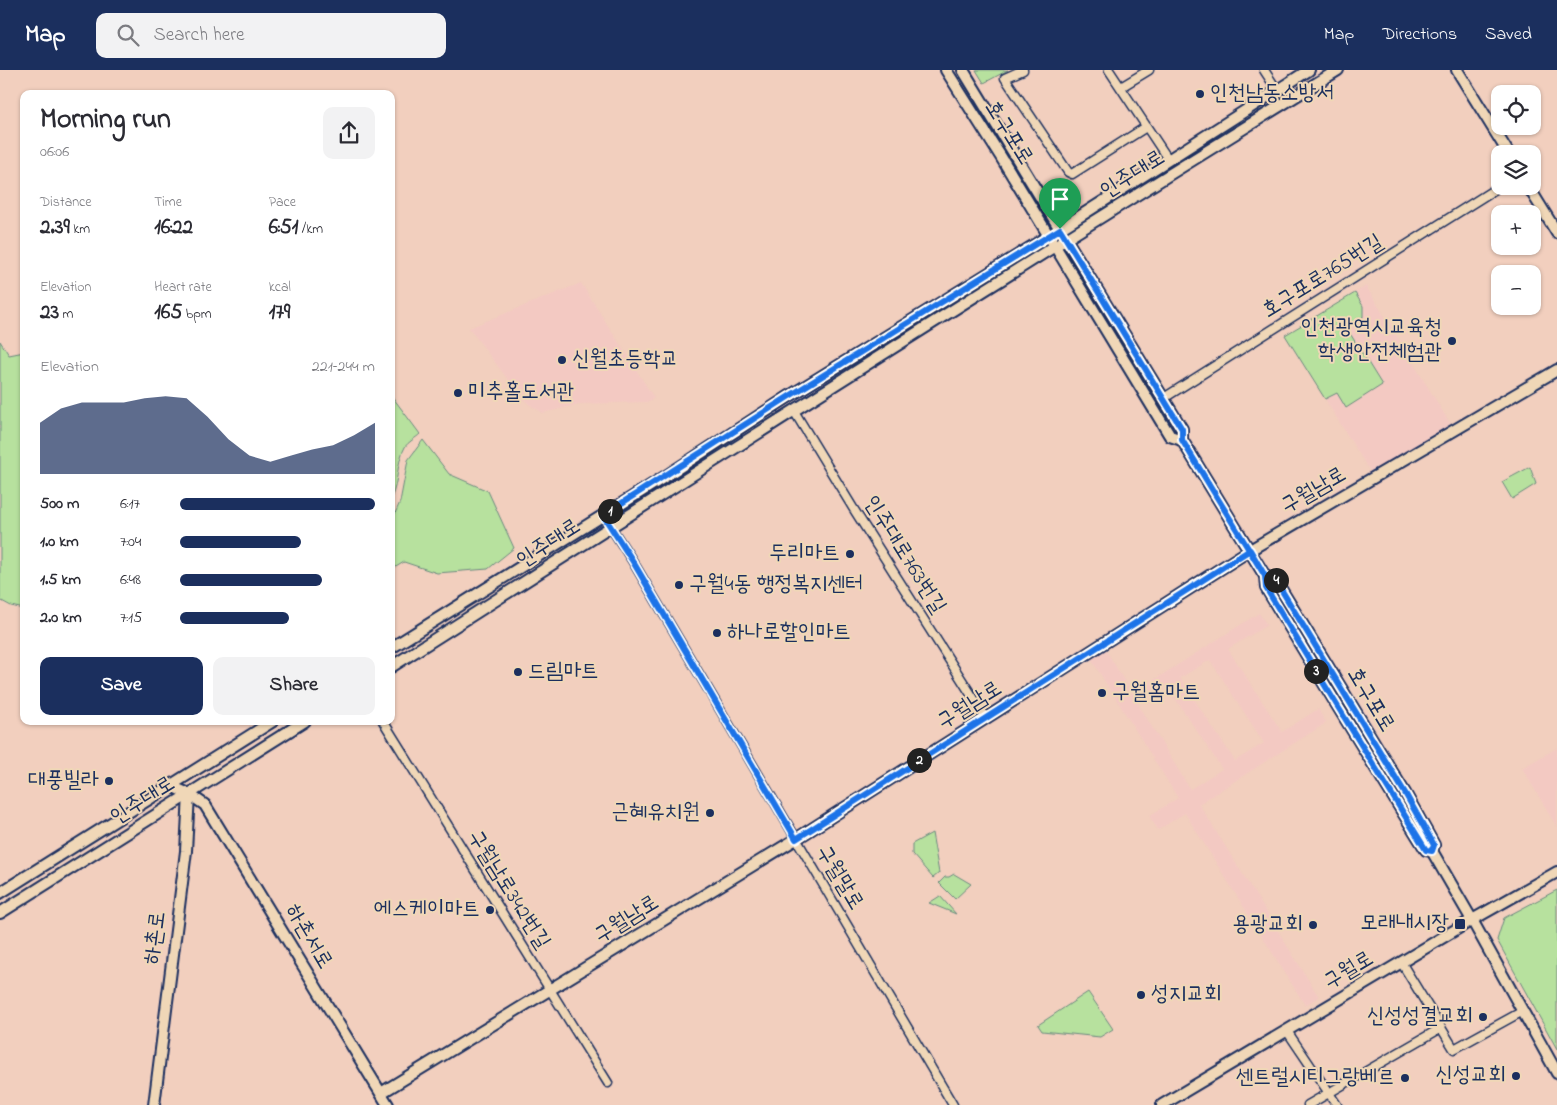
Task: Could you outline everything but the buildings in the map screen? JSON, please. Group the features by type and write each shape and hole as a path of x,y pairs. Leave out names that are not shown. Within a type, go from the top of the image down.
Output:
{"main road":[{"name":"호구포로","path":"946,70 1170,436 1182,440"},
{"name":"호구포로","path":"962,70 1164,398 1182,429 1182,440 1265,576 1266,588 1426,850 1432,851 1557,1072"},
{"name":"인주대로","path":"395,645 788,397 1049,236 1309,70"},
{"name":"인주대로","path":"395,664 794,411 1338,70"},
{"path":"1457,70 1503,145"},
{"path":"1534,195 1557,233"},
{"name":"구월남로","path":"381,1093 796,839 1250,550 1557,370"},
{"name":"인주대로","path":"0,893 266,725"},
{"name":"인주대로","path":"0,913 299,725"},
{"path":"171,786 189,794"},
{"name":"하촌서로","path":"189,794 205,804 388,1105"},
{"name":"하촌로","path":"154,1105 186,851 189,794"},
{"name":"구월로","path":"1162,1105 1472,920 1557,872"}],"street":[{"path":"1023,70 1005,78 1068,172 1072,174 1146,127"},
{"path":"1110,70 1168,159"},
{"path":"1121,87 1149,70"},
{"path":"1264,70 1277,90"},
{"name":"호구포로765번길","path":"1164,398 1491,192"},
{"name":"인주대로763번길","path":"794,411 986,718"},
{"name":"구월말로","path":"603,515 632,560 953,1105"},
{"name":"구월남로342번길","path":"385,725 608,1083"},
{"path":"1401,962 1454,1049 1523,1011"},
{"path":"1308,1105 1441,1028"},
{"path":"1286,1031 1337,1105"}],"shaded area":[{"name":"신월초등학교","path":"581,283 654,398 647,402 580,404 543,413 530,405 518,393 469,328"},
{"path":"1366,286 1451,425 1371,473 1285,335"},
{"name":"모래내시장","path":"1259,613 1267,625 1228,649 1282,732 1318,709 1326,723 1199,804 1319,997 1305,1005 1185,813 1158,830 1149,816 1178,798 1091,659 1106,650 1132,694","holes":["1210,660 1264,743 1235,761 1180,678","1167,686 1222,769 1190,789 1138,704"]},
{"path":"1557,748 1557,827 1522,768"}],"green space":[{"path":"976,70 1008,70 984,83"},
{"path":"1355,293 1363,306 1363,317 1346,327 1382,385 1346,408 1337,393 1325,399 1285,335"},
{"path":"0,341 9,355 20,353 20,608 0,600"},
{"path":"395,400 420,434 406,445 395,486"},
{"path":"423,440 449,474 488,491 514,548 488,569 437,573 404,562 395,568 395,514 400,502 408,460"},
{"path":"1530,467 1536,484 1512,499 1502,482"},
{"path":"932,833 939,873 933,878 912,854 912,844"},
{"path":"954,874 971,884 955,899 939,883 945,877"},
{"path":"1557,890 1557,1049 1497,940 1504,918"},
{"path":"940,896 956,914 929,903"},
{"path":"1088,992 1113,1029 1100,1037 1042,1031 1038,1025"}],"place":[{"name":"인천남동소방서","path":"1200,94"},
{"name":"인천광역시교육청 학생안전체험관","path":"1452,341"},
{"name":"신월초등학교","path":"562,360"},
{"name":"미추홀도서관","path":"458,393"},
{"name":"두리마트","path":"850,554"},
{"name":"구월4동 행정복지센터","path":"679,585"},
{"name":"하나로할인마트","path":"717,633"},
{"name":"드림마트","path":"518,672"},
{"name":"구월홈마트","path":"1102,693"},
{"name":"대풍빌라","path":"109,781"},
{"name":"근혜유치원","path":"710,813"},
{"name":"에스케이마트","path":"490,910"},
{"name":"모래내시장","path":"1460,924"},
{"name":"용광교회","path":"1313,925"},
{"name":"성지교회","path":"1141,995"},
{"name":"신성성결교회","path":"1483,1017"},
{"name":"신성교회","path":"1516,1076"},
{"name":"센트럴시티그랑베르","path":"1405,1078"}],"route":[{"path":"1060,229 788,397 603,515 632,560 796,839 1250,550 1265,576 1266,588 1426,850 1432,851 1434,845 1405,793 1276,581 1265,576 1250,550 1182,440 1182,429 1060,229"}]}
